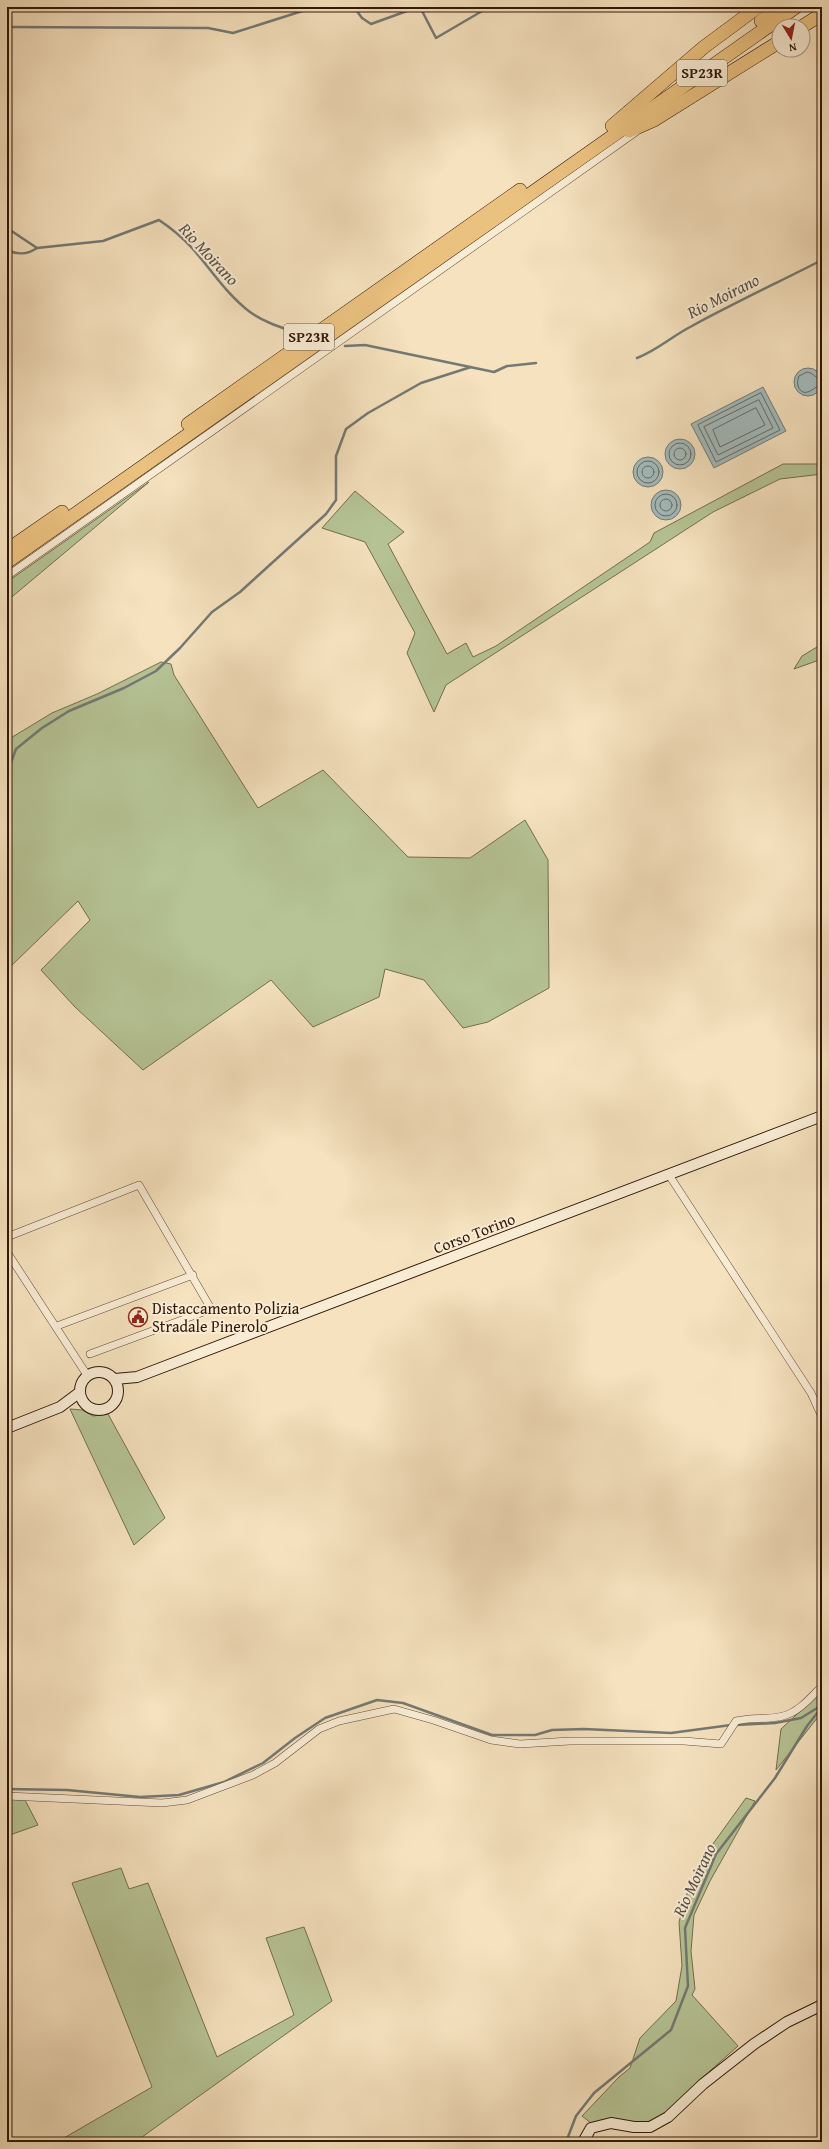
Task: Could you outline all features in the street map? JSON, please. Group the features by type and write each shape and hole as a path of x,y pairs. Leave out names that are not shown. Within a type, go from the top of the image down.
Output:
{"highway":[{"path":"612,126 704,47 758,7"},
{"name":"SP23R","path":"7,550 780,7"},
{"name":"SP23R","path":"7,562 796,7"},
{"path":"811,21 822,14"},
{"path":"607,140 654,120 771,47"}],"main road":[{"name":"Corso Torino","path":"137,1377 822,1116"},
{"path":"85,1404 80,1392 82,1383 88,1375 94,1372 104,1372 115,1379 137,1377"},
{"path":"60,1406 85,1404 96,1410 107,1408 114,1404 119,1393 137,1377"},
{"path":"115,1379 119,1393"},
{"path":"7,1428 60,1406 80,1392"},
{"path":"583,2142 591,2128 610,2123 634,2127 650,2127 668,2117 704,2084 754,2044 787,2022 822,2005"}],"street":[{"path":"7,576 591,165 620,142 654,120"},
{"path":"669,1175 811,1393 822,1416"},
{"path":"7,1237 140,1185 209,1304 209,1309 90,1354"},
{"path":"7,1252 88,1375"},
{"path":"56,1326 192,1275"},
{"path":"7,1796 162,1803 187,1800 253,1775 275,1762 318,1729 338,1721 394,1709 434,1720 491,1740 520,1744 570,1741 684,1740 721,1744 736,1721 749,1718 783,1716 799,1708 822,1686"}],"green space":[{"path":"783,464 822,464 822,474 780,479 713,512 446,685 434,712 407,653 415,633 365,542 322,528 355,491 404,532 388,544 447,654 466,643 473,657 496,646 650,542 654,533"},
{"path":"149,482 7,601 7,582"},
{"path":"822,644 822,659 794,669 802,656"},
{"path":"161,662 171,664 174,675 258,808 323,770 408,857 470,858 525,820 548,860 549,988 488,1022 463,1028 424,980 385,969 379,997 313,1027 271,980 143,1070 75,1007 41,970 90,920 78,901 9,968 7,966 7,745 9,739 52,713 97,694"},
{"path":"70,1409 82,1410 93,1416 108,1414 165,1518 134,1545"},
{"path":"822,1691 822,1712 776,1770 781,1729"},
{"path":"746,1798 755,1801 710,1881 694,1915 691,1951 695,1989 692,1995 738,2046 701,2079 668,2113 651,2123 592,2124 582,2116 619,2077 630,2068 640,2038 676,2001 682,1966 679,1922 691,1880 710,1848"},
{"path":"7,1799 25,1800 38,1825 7,1836"},
{"path":"121,1868 129,1889 148,1883 217,2057 294,2015 266,1938 304,1927 332,2001 135,2142 57,2142 152,2087 72,1883"}],"water":[{"path":"808,368 818,372 822,382 818,392 808,396 798,392 794,382 798,372"},
{"path":"763,387 786,431 714,468 691,424"},
{"path":"680,439 691,443 695,454 691,465 680,469 669,465 665,454 669,443"},
{"path":"648,457 659,461 663,472 659,483 648,487 637,483 633,472 637,461"},
{"path":"666,490 677,494 681,505 677,516 666,520 655,516 651,505 655,494"}],"waterway":[{"path":"7,27 208,28 233,33 315,7"},
{"path":"354,7 362,18 371,24 418,7"},
{"path":"420,7 436,38 489,7"},
{"name":"Rio Moirano","path":"7,250 22,254 37,248 103,241 159,220 188,244 234,298 250,312 272,324 297,333"},
{"path":"7,228 37,248"},
{"name":"Rio Moirano","path":"637,358 652,351 708,317 822,260"},
{"name":"Rio Moirano","path":"345,346 365,345 494,372 507,366 536,363"},
{"path":"7,773 16,749 42,728 69,711 124,688 156,671 180,648 212,612 240,592 326,514 336,500 336,456 346,429 368,413 421,383 471,367"},
{"path":"7,1789 67,1790 140,1797 179,1795 224,1782 263,1763 295,1738 325,1718 377,1700 403,1703 492,1735 535,1735 552,1730 584,1729 671,1733 731,1725"},
{"path":"736,1725 775,1723 801,1718 822,1705"},
{"name":"Rio Moirano","path":"566,2142 576,2116 594,2093 671,2030 688,1986 685,1928 716,1854 775,1778 807,1726 822,1707"}],"place":[{"name":"Distaccamento Polizia Stradale Pinerolo","path":"138,1317"}]}
